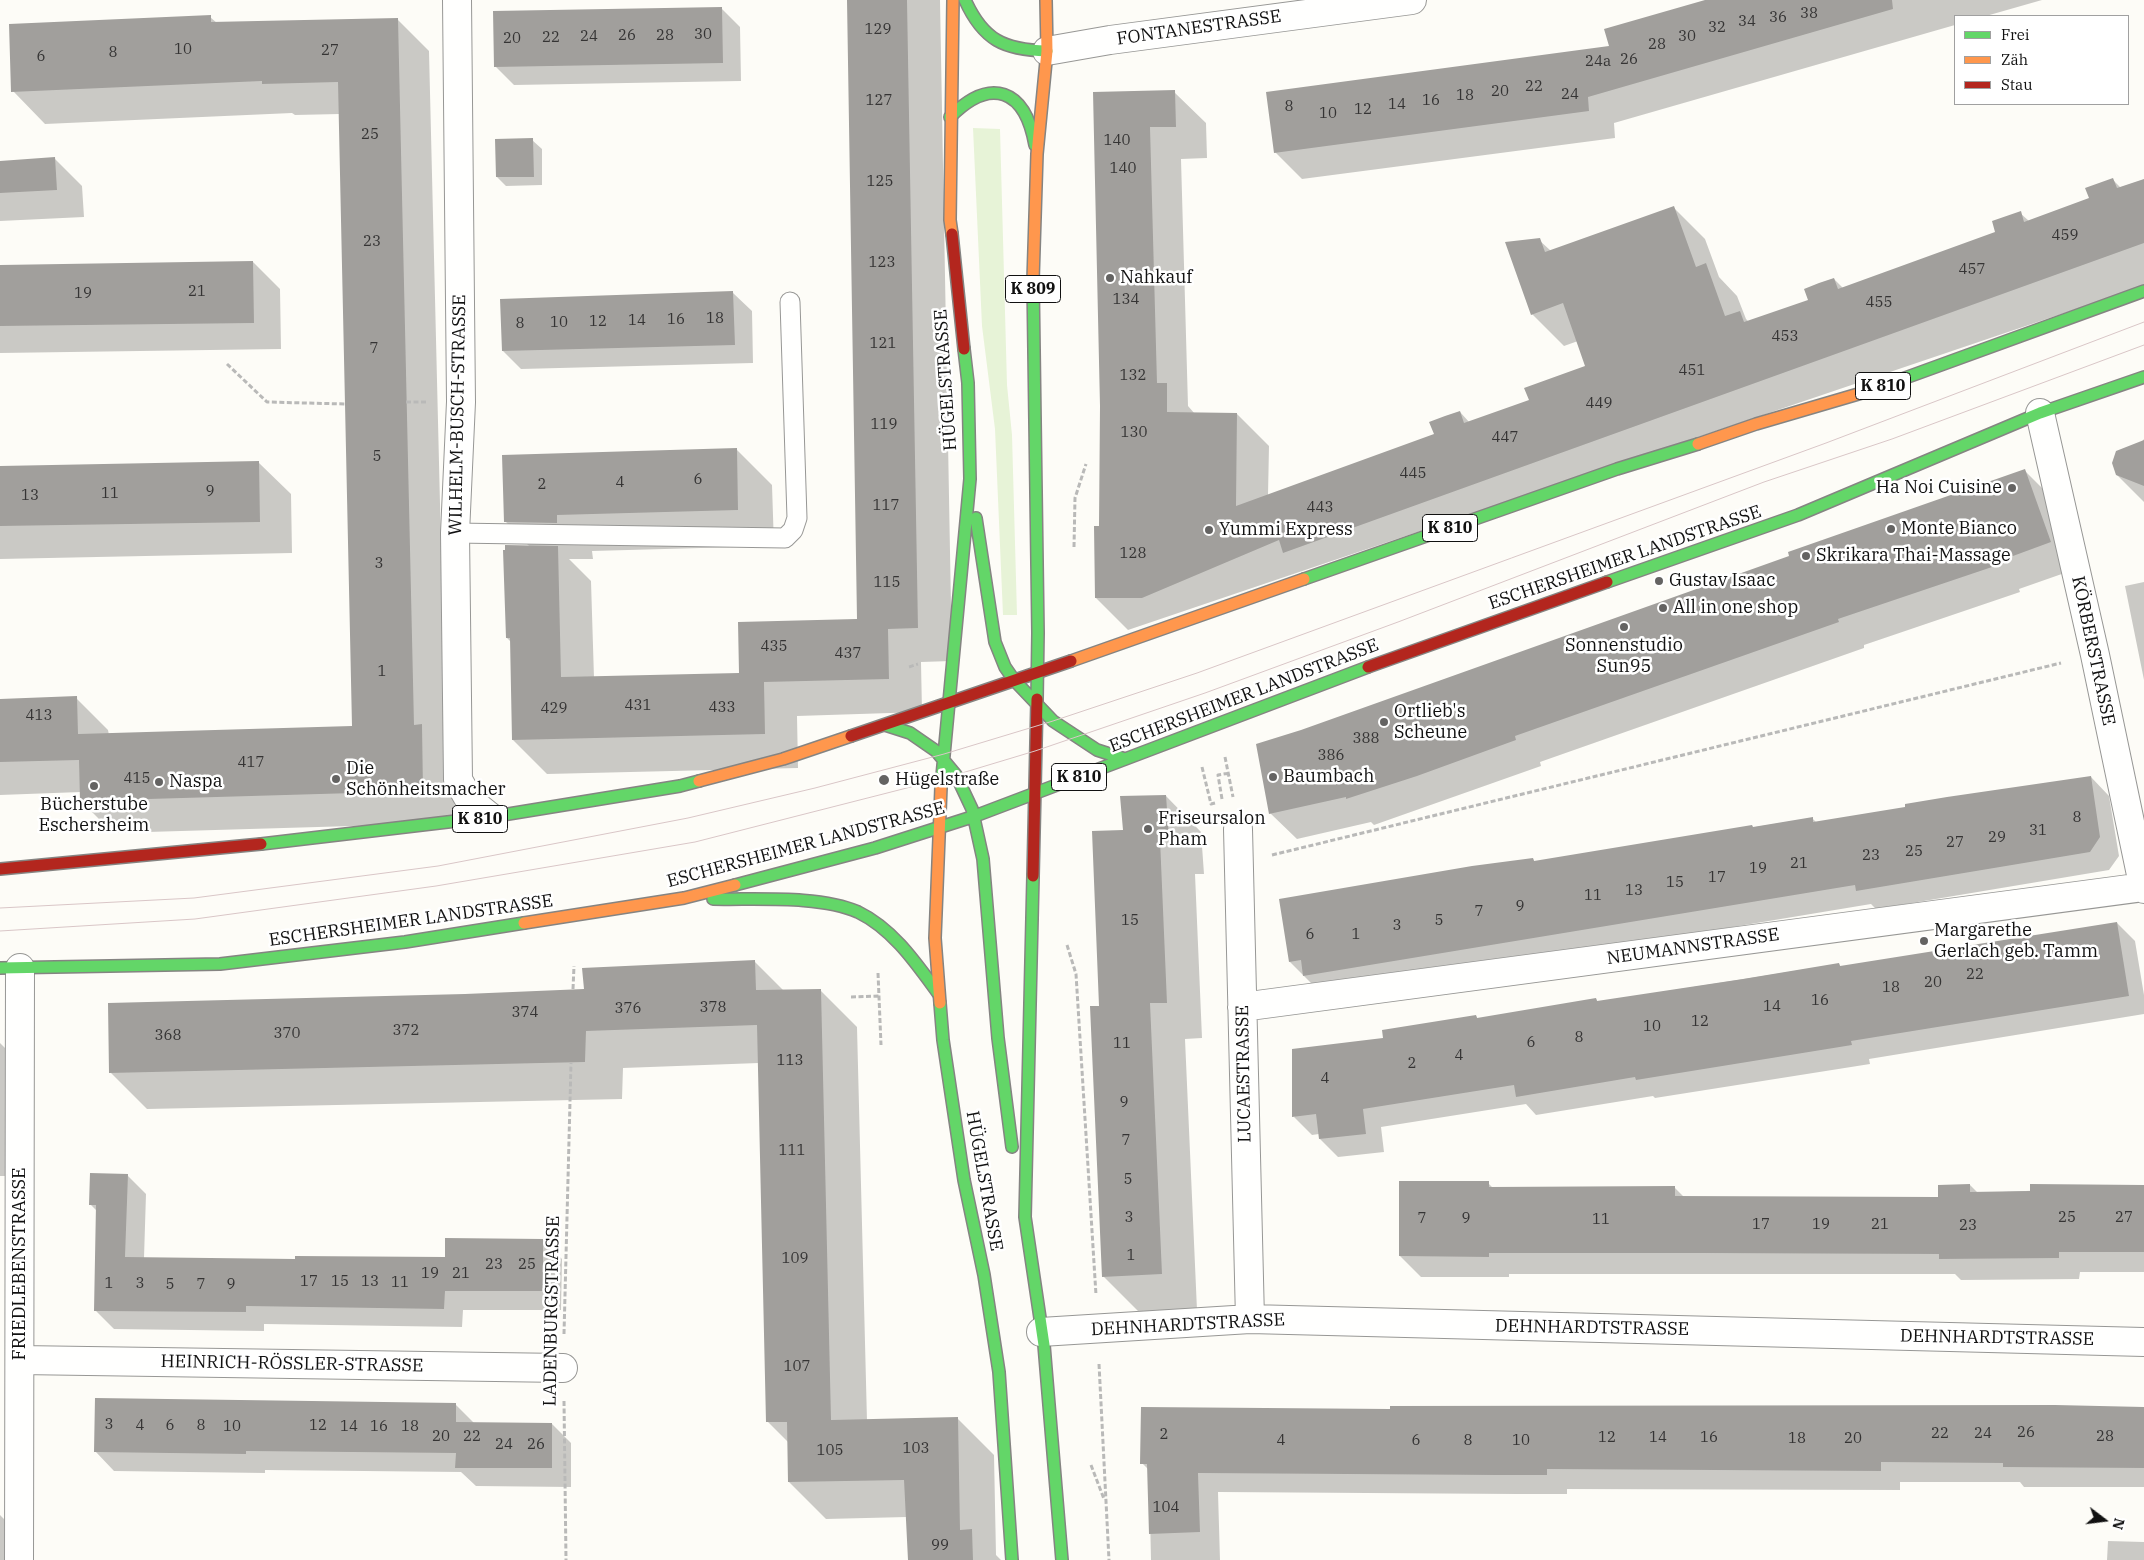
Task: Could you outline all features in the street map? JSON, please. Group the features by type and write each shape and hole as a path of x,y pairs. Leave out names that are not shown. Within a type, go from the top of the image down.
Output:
{"main road":[{"name":"HÜGELSTRASSE","path":"952,0 950,220 968,383 970,479 943,759 936,882 935,938 943,1040 964,1180 984,1276 999,1372 1012,1560"},
{"path":"965,0 980,26 994,40 1008,48 1047,52"},
{"name":"HÜGELSTRASSE","path":"1046,0 1047,52 1037,154 1033,286 1038,633 1025,1217 1033,1258 1053,1436 1062,1560"},
{"path":"950,117 961,105 986,93 1000,94 1010,98 1025,113 1037,154"},
{"name":"K 810","path":"0,869 316,838 490,817 680,786 783,759 948,704 1617,469 1872,390 2144,291"},
{"name":"ESCHERSHEIMER LANDSTRASSE","path":"10,968 220,964 405,942 684,898 875,848 976,816 1339,677 1798,516 2040,413 2144,377"},
{"path":"970,479 995,642 1005,667 1036,704 1075,737 1097,750 1125,759"},
{"path":"885,725 910,732 928,744 943,759 962,787 976,816 983,864 1010,1132 1025,1217"},
{"path":"684,898 818,903 858,912 884,930 908,953 938,993"}],"street":[{"name":"WILHELM-BUSCH-STRASSE","path":"457,0 461,402 455,533 458,780 470,801 490,817"},
{"name":"FONTANESTRASSE","path":"1047,52 1110,40 1412,0"},
{"name":"KÖRBERSTRASSE","path":"2040,413 2095,655 2144,887"},
{"name":"LUCAESTRASSE","path":"1238,830 1250,1319"},
{"name":"NEUMANNSTRASSE","path":"1242,1007 2144,887"},
{"name":"FRIEDLEBENSTRASSE","path":"10,968 20,1360 19,1560"},
{"name":"DEHNHARDTSTRASSE","path":"1041,1332 1250,1319 2144,1342"},
{"name":"HEINRICH-RÖSSLER-STRASSE","path":"20,1360 563,1368"}],"lane":[{"path":"455,533 785,538 793,530 797,518 790,302"}],"path":[{"path":"226,364 267,402 345,404"},
{"path":"1074,539 1076,498 1086,464"},
{"path":"1240,862 2095,655"},
{"path":"1225,756 1230,773 1238,830"},
{"path":"1202,767 1211,804 1223,802 1218,775 1230,773"},
{"path":"1066,942 1076,974 1098,1328 1109,1560"},
{"path":"573,990 574,966"},
{"path":"878,972 881,1044"},
{"path":"851,997 880,996"},
{"name":"LADENBURGSTRASSE","path":"566,1560 563,1368 571,1062"}],"green space":[{"path":"973,128 1000,129 1007,385 1012,435 1017,615 1003,615 995,429 982,326"}],"building":[{"path":"847,0 907,0 918,628 888,629 889,679 764,682 765,734 512,740 510,638 506,638 503,550 505,550 505,545 558,546 561,677 739,673 738,622 857,619"},
{"path":"1705,0 1892,0 1893,9 1588,97 1589,111 1274,153 1266,92 1609,46 1604,29"},
{"path":"722,7 723,63 494,67 493,11"},
{"path":"211,15 211,22 398,18 414,725 422,724 423,791 80,801 79,760 0,762 0,699 77,696 78,734 352,726 338,82 262,84 262,81 11,92 9,24"},
{"path":"1175,90 1176,127 1150,127 1157,383 1167,383 1167,412 1237,413 1236,506 1434,434 1429,422 1445,416 1460,411 1464,423 1529,400 1524,388 1585,366 1563,303 1531,315 1505,242 1540,238 1545,252 1674,206 1696,267 1706,263 1725,316 1740,311 1744,322 1808,300 1804,289 1819,283 1834,278 1838,289 1995,232 1992,221 2021,211 2024,222 2089,198 2085,188 2113,178 2117,188 2144,179 2144,243 1283,553 1279,540 1142,598 1095,598 1094,526 1099,526 1100,406 1093,92"},
{"path":"533,138 534,177 496,177 495,139"},
{"path":"55,157 57,190 0,193 0,161"},
{"path":"253,261 254,323 0,326 0,265"},
{"path":"733,291 735,345 502,351 500,299"},
{"path":"2144,440 2144,486 2116,475 2112,463 2116,451"},
{"path":"737,448 738,510 557,515 557,523 504,522 502,455"},
{"path":"259,461 260,522 0,526 0,466"},
{"path":"2025,469 2051,542 1994,563 1995,566 1838,619 1839,622 1515,736 1516,740 1417,776 1346,799 1346,797 1269,814 1256,744 1301,730 1789,556 1788,552"},
{"path":"2091,776 2100,837 2090,852 1856,891 1855,885 1303,976 1301,960 1289,962 1279,899 1472,866 1533,858 1534,861 1752,825 1753,827 1813,817 1813,822 1905,807 1905,804 1947,797"},
{"path":"1166,795 1169,839 1160,839 1167,1003 1150,1003 1162,1274 1102,1277 1090,1006 1099,1006 1092,831 1123,830 1120,796"},
{"path":"2117,922 2129,996 1851,1041 1852,1045 1636,1080 1635,1077 1516,1097 1514,1085 1363,1109 1366,1134 1319,1139 1316,1114 1292,1117 1292,1049 1383,1038 1382,1030 1476,1015 1477,1018 1596,998 1597,1001 1839,963 1840,966"},
{"path":"755,960 756,990 821,989 831,1420 958,1417 960,1530 972,1529 973,1560 908,1560 904,1480 788,1482 787,1422 766,1422 757,1025 586,1031 585,1062 109,1073 108,1003 584,989 582,968"},
{"path":"90,1173 128,1174 125,1257 295,1259 295,1256 445,1257 445,1238 543,1239 543,1291 445,1291 444,1309 246,1306 246,1312 94,1311 96,1205 89,1205"},
{"path":"1399,1181 1489,1181 1489,1187 1675,1186 1675,1196 1938,1197 1938,1185 1970,1184 1970,1192 2030,1191 2030,1184 2144,1185 2144,1252 2059,1252 2059,1258 1939,1259 1939,1254 1489,1253 1489,1257 1399,1256"},
{"path":"95,1398 456,1403 456,1422 552,1423 552,1468 455,1468 456,1453 246,1451 246,1454 94,1452"},
{"path":"2055,1405 2144,1407 2144,1468 2003,1467 2003,1463 1881,1462 1881,1471 1547,1469 1547,1475 1198,1473 1200,1532 1149,1534 1147,1464 1140,1464 1141,1407 1390,1409 1390,1406"}],"tram line":[{"path":"0,908 194,898 438,866 688,818 815,788 944,754 1053,721 1197,673 1826,443 2144,322"},
{"path":"0,931 195,919 436,886 695,842 942,779 1035,751 1205,693 1398,622 1764,482 1892,439 2144,345"}],"traffic: fast":[{"path":"965,0 979,25 997,40 1019,48 1047,51"},
{"path":"950,117 965,104 979,96 992,93 1004,95 1015,101 1023,111 1030,126 1035,145"},
{"path":"1033,280 1038,633 1037,699"},
{"path":"1872,390 2144,291"},
{"path":"941,787 970,479 968,383 964,349"},
{"path":"1607,582 1798,515 2040,413 2144,377"},
{"path":"1304,579 1617,469 1698,444"},
{"path":"976,518 995,642 1005,667 1014,680 1053,721 1097,750 1125,759"},
{"path":"735,885 875,848 975,816 1368,667"},
{"path":"885,725 910,733 936,751 956,775 972,809 983,859 998,1038 1012,1147"},
{"path":"261,844 490,817 680,786 699,781"},
{"path":"1033,876 1025,1217 1044,1345 1062,1560"},
{"path":"713,899 806,901 825,903 858,912 871,919 893,937 938,993"},
{"path":"0,968 220,964 405,942 524,923"},
{"path":"940,1003 943,1040 964,1180 984,1275 999,1372 1012,1560"}],"traffic: slow":[{"path":"952,234 950,220 953,0"},
{"path":"1033,280 1037,154 1047,51 1046,0"},
{"path":"1698,444 1756,424 1872,390"},
{"path":"1071,661 1304,579"},
{"path":"699,781 783,759 851,736"},
{"path":"940,1003 935,938 941,787"},
{"path":"524,923 684,898 735,885"}],"traffic: jam":[{"path":"952,234 964,349"},
{"path":"1368,667 1607,582"},
{"path":"851,736 1071,661"},
{"path":"1033,876 1037,699"},
{"path":"0,869 261,844"}],"place":[{"name":"Nahkauf","path":"1110,278"},
{"name":"Ha Noi Cuisine","path":"2012,488"},
{"name":"Monte Bianco","path":"1891,529"},
{"name":"Yummi Express","path":"1209,530"},
{"name":"Skrikara Thai-Massage","path":"1806,556"},
{"name":"Gustav Isaac","path":"1659,581"},
{"name":"All in one shop","path":"1663,608"},
{"name":"Sonnenstudio Sun95","path":"1624,627"},
{"name":"Ortlieb's Scheune","path":"1384,722"},
{"name":"Baumbach","path":"1273,777"},
{"name":"Die Schönheitsmacher","path":"336,779"},
{"name":"Hügelstraße","path":"884,780"},
{"name":"Naspa","path":"159,782"},
{"name":"Bücherstube Eschersheim","path":"94,786"},
{"name":"Friseursalon Pham","path":"1148,829"},
{"name":"Margarethe Gerlach geb. Tamm","path":"1924,941"}]}
